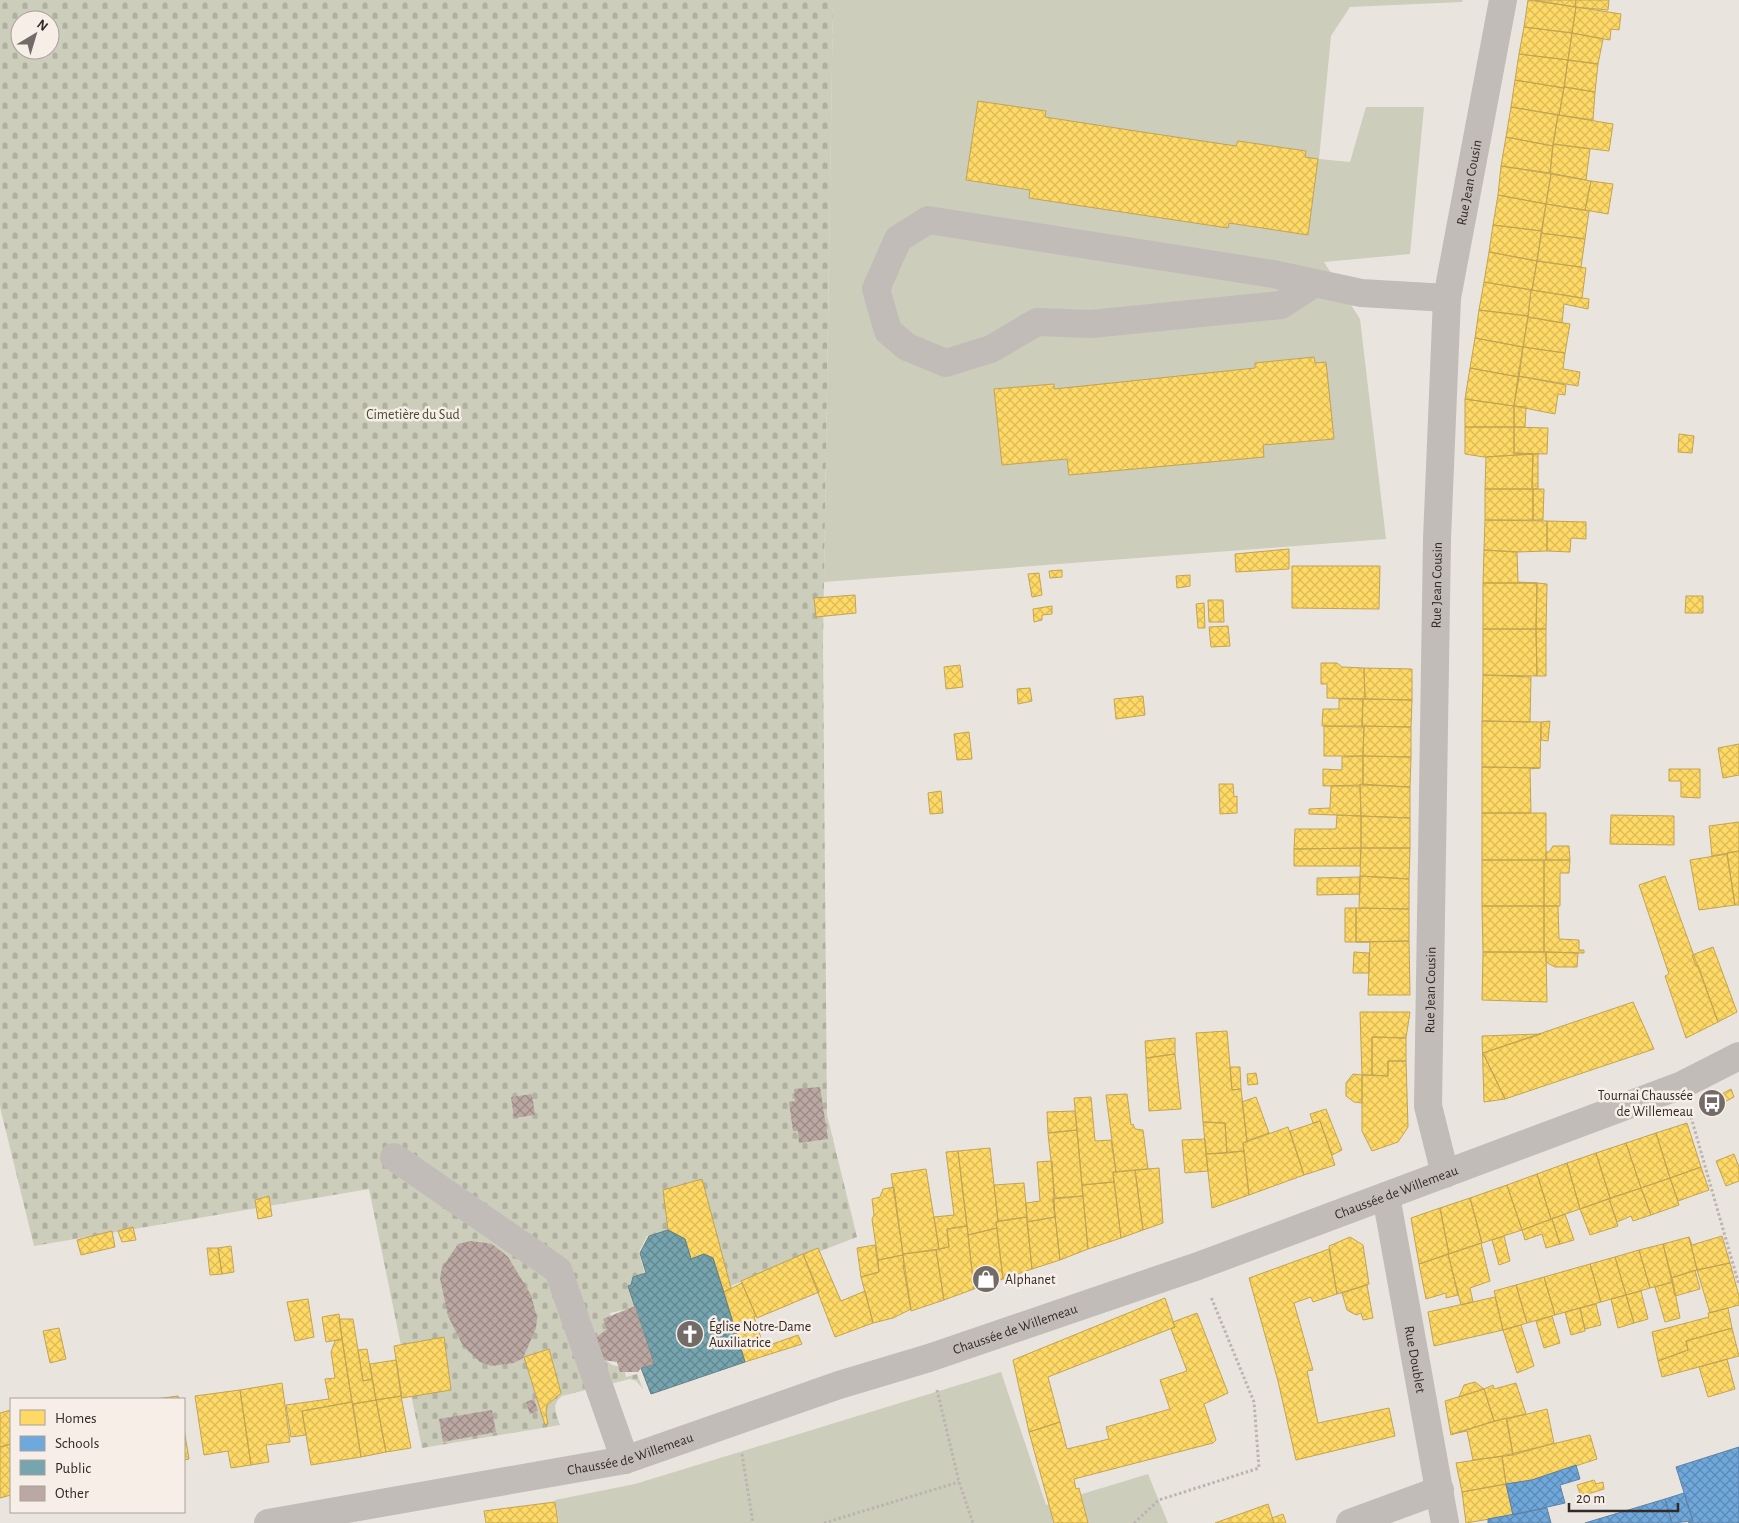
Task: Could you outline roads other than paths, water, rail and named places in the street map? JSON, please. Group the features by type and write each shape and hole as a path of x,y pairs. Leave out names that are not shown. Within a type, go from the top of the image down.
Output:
{"street":[{"name":"Rue Jean Cousin","path":"1445,1174 1428,1106 1437,538 1447,298 1503,0"},
{"path":"1314,283 1281,305 1091,324 1037,322 991,349 946,363 907,347 888,331 876,289 898,239 928,220 1273,274 1361,292 1447,298"},
{"name":"Chaussée de Willemeau","path":"268,1523 625,1460 838,1385 929,1358 1198,1266 1682,1085 1739,1056"},
{"path":"394,1157 558,1270 625,1460"},
{"name":"Rue Doublet","path":"1386,1196 1445,1523"},
{"path":"1350,1523 1440,1490"}],"place":[{"name":"Tournai Chaussée de Willemeau","path":"1712,1103"},
{"name":"Alphanet","path":"986,1279"},
{"name":"Église Notre-Dame Auxiliatrice","path":"690,1334"}],"park label":[{"name":"Cimetière du Sud","path":"413,414"}]}
